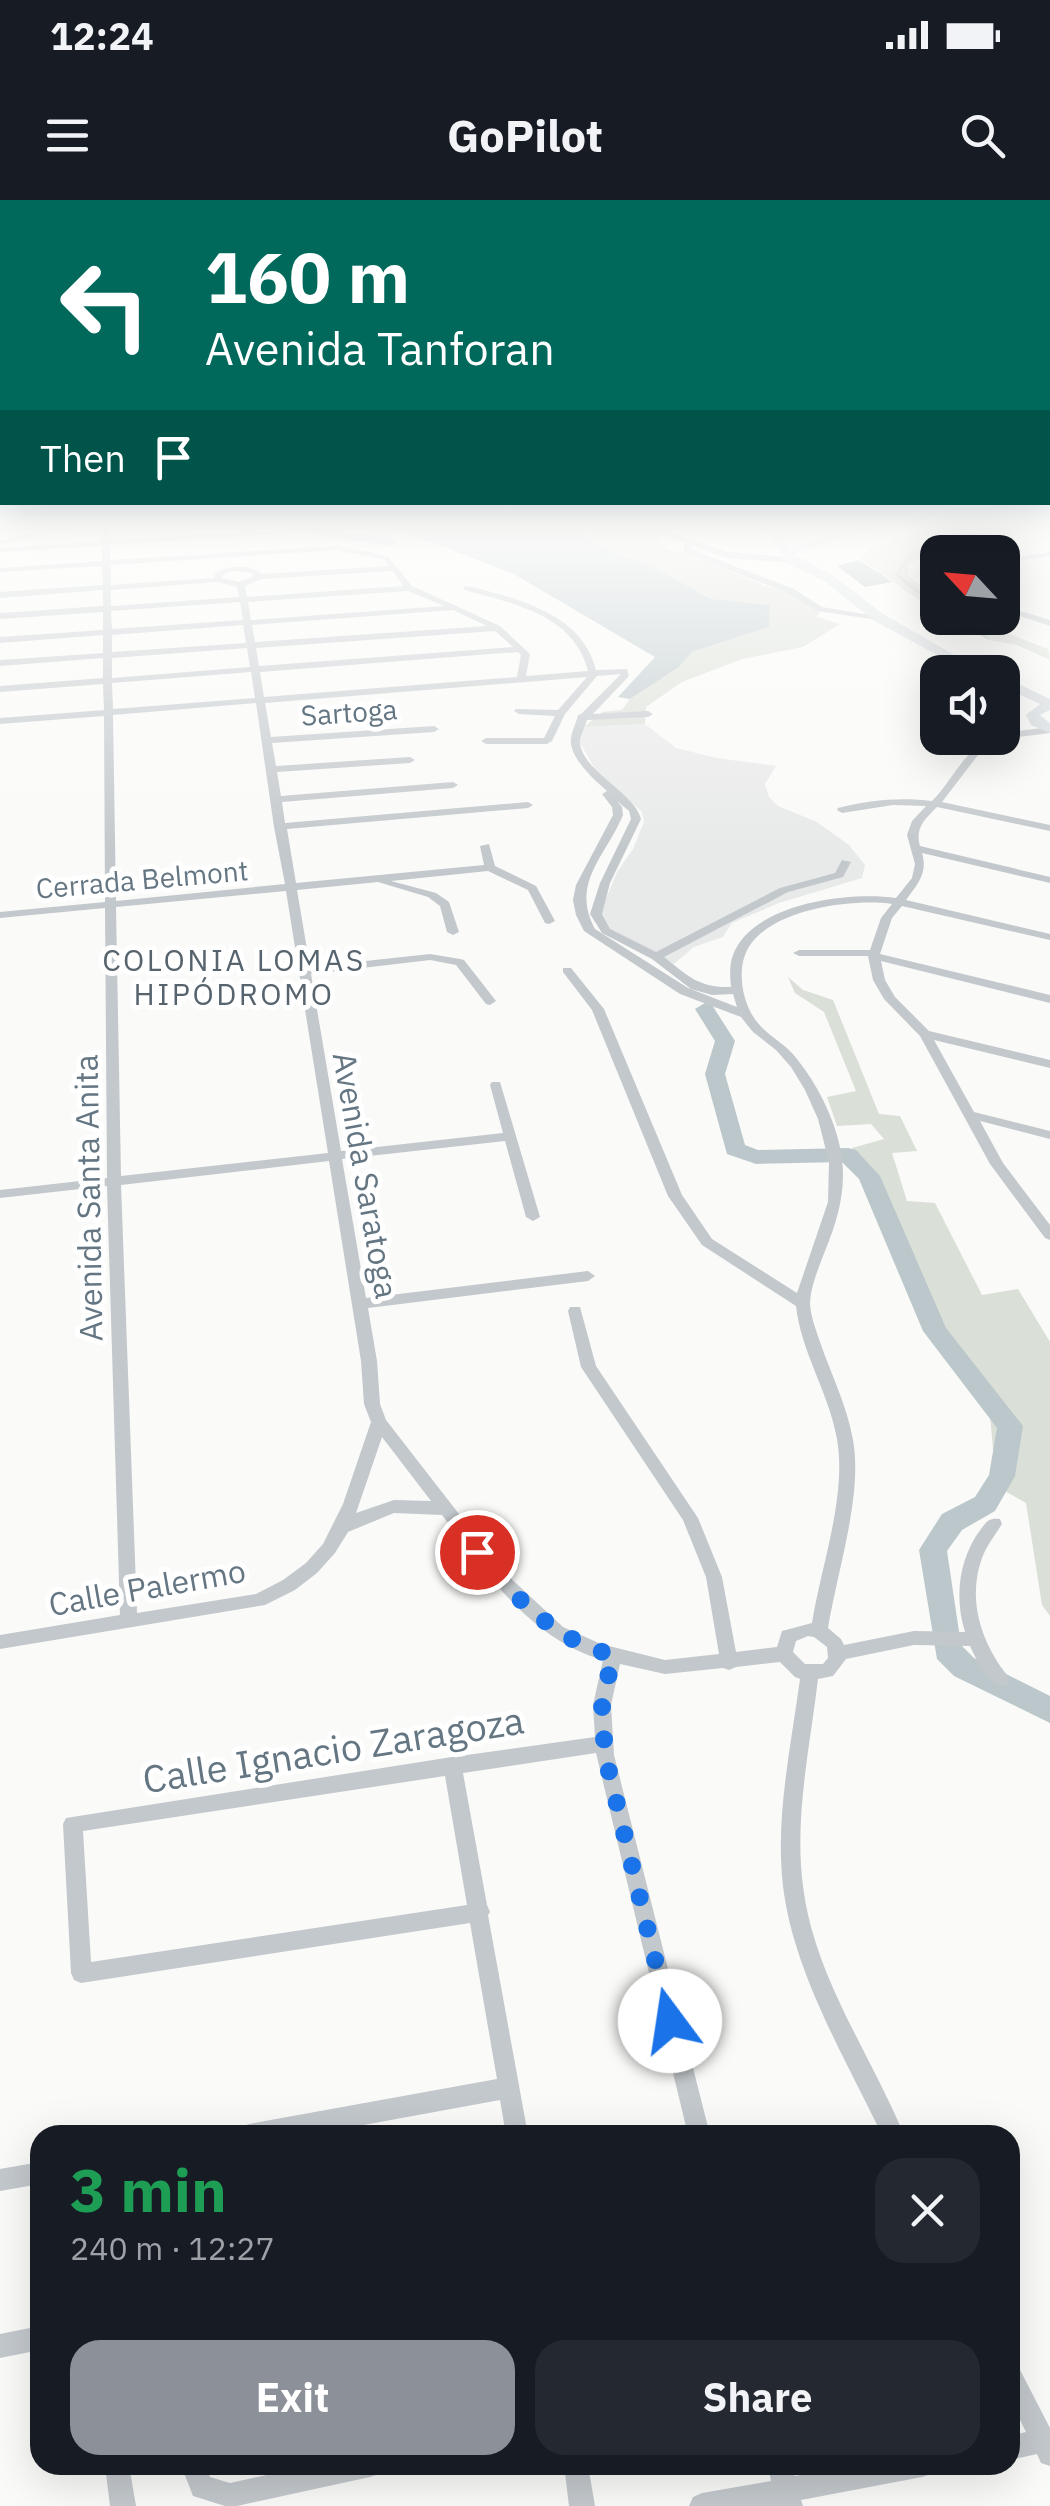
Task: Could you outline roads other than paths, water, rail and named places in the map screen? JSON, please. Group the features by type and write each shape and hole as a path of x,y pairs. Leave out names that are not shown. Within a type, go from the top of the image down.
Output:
{"main road":[{"path":"909,635 943,655"},
{"path":"924,635 960,655"},
{"path":"1020,693 1043,709 1050,729"},
{"path":"1020,697 1043,709"}],"street":[{"path":"0,640 71,635"},
{"name":"Avenida Santa Anita","path":"106,635 114,1182 129,1621"},
{"name":"Avenida Saratoga","path":"248,635 360,1304 372,1404 379,1422"},
{"path":"0,664 406,635"},
{"path":"505,635 528,660 521,681"},
{"path":"571,635 586,648 606,684 566,741 588,779 617,807 615,823 589,864 578,896 582,919 590,931 684,991 745,1014"},
{"path":"0,689 521,649"},
{"path":"0,721 626,672 580,717 575,740 577,750 600,780 634,810 632,832 598,900 596,914 606,931 656,957 704,990 738,990"},
{"path":"486,741 547,741 562,713 598,675"},
{"path":"1022,730 1043,709"},
{"path":"519,711 562,713"},
{"path":"580,717 648,714"},
{"name":"Sartoga","path":"266,740 434,729"},
{"path":"1022,730 1050,729"},
{"path":"973,755 947,792 916,821 912,836 920,864 916,878 878,935 874,954 878,980 890,999 925,1034 997,1164 1049,1233"},
{"path":"271,769 410,760"},
{"path":"276,799 452,785"},
{"path":"842,810 876,803 952,805 1050,828"},
{"path":"279,827 528,805"},
{"path":"485,846 490,868 532,888 550,921"},
{"path":"915,848 1050,880"},
{"path":"656,957 784,890 839,875 846,862"},
{"path":"589,864 614,866"},
{"name":"Cerrada Belmont","path":"0,915 490,868"},
{"path":"374,880 432,896 445,904 453,932"},
{"path":"819,1631 846,1487 846,1444 802,1303 838,1196 835,1155 824,1115 801,1076 785,1052 758,1033 745,1014 734,978 738,957 756,928 775,918 837,900 877,898 1050,937"},
{"path":"626,954 639,948"},
{"path":"799,953 874,954 1050,998"},
{"path":"304,971 430,957 445,959 460,962 490,1001"},
{"path":"567,970 598,1008 675,1196 707,1242 802,1303"},
{"path":"925,1034 1050,1064"},
{"path":"496,1085 533,1217"},
{"path":"972,1115 1050,1135"},
{"path":"0,1194 511,1136"},
{"path":"360,1304 588,1276"},
{"path":"575,1311 590,1368 690,1518 714,1577 729,1663"},
{"path":"379,1422 477,1552 557,1632 613,1655 664,1667 729,1663 784,1654"},
{"name":"Calle Palermo","path":"0,1642 259,1600 286,1589 310,1572 345,1526 379,1422"},
{"path":"345,1526 382,1507 402,1504 447,1510"},
{"path":"955,1639 968,1567 982,1536 994,1524"},
{"path":"838,1653 835,1644 819,1631 808,1629 788,1636 784,1654 794,1668 810,1674 827,1671 838,1653 914,1638 955,1639 1001,1680"},
{"path":"613,1655 602,1705 604,1744 696,2125"},
{"path":"810,1674 791,1847 798,1915 819,1974 888,2125"},
{"name":"Calle Ignacio Zaragoza","path":"480,1912 81,1973 73,1824 604,1744"},
{"path":"452,1765 514,2125"},
{"path":"304,2125 508,2088"},
{"path":"0,2180 30,2175"},
{"path":"0,2346 30,2340"},
{"path":"1020,2394 1047,2448 1020,2448"},
{"path":"118,2475 123,2506"},
{"path":"197,2475 202,2487 230,2495 323,2475"},
{"path":"577,2475 582,2506"},
{"path":"702,2506 788,2499 883,2475"}],"waterway":[{"path":"983,635 988,638"},
{"path":"705,1009 725,1041 715,1074 735,1149 756,1157 848,1155 869,1176 935,1331 1010,1426 1002,1476 985,1504 952,1522 933,1550 947,1650 964,1667 1050,1710"}],"district":[{"name":"COLONIA LOMAS HIPÓDROMO","path":"234,976"}]}
